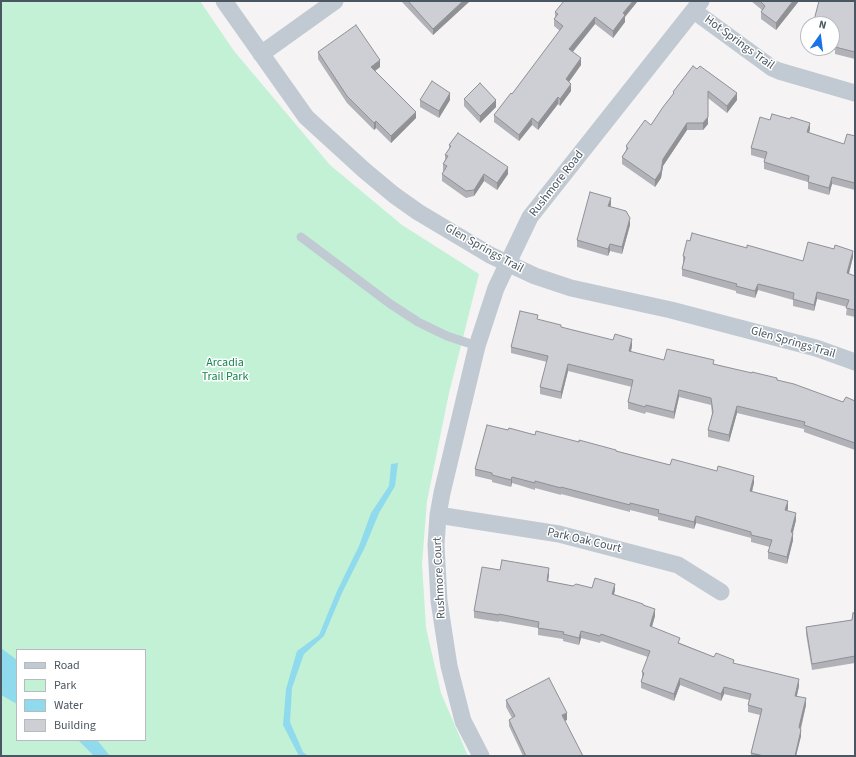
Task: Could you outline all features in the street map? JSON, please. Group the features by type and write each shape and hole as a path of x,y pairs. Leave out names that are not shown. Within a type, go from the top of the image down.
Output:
{"street":[{"name":"Glen Springs Trail","path":"224,1 306,117 394,195 418,212 490,255 535,276 571,288 694,316 816,348 855,362"},
{"path":"261,54 335,1"},
{"name":"Hot Springs Trail","path":"697,6 772,68 855,94"},
{"name":"Rushmore Road","path":"465,396 477,346 496,288 530,217 697,6"},
{"name":"Rushmore Court","path":"465,396 442,493 438,515 436,546 439,601 449,666 463,721 481,756"},
{"name":"Park Oak Court","path":"438,515 559,534 678,565 721,592"}],"lane":[{"path":"301,238 389,303 418,322 447,336 477,346"}],"green space":[{"name":"Arcadia Trail Park","path":"1,1 200,1 234,51 330,165 402,225 479,274 449,393 427,501 422,564 426,628 441,693 468,756 1,756"}],"water":[{"path":"398,463 395,486 379,513 324,636 304,654 292,688 290,722 303,752 308,756 299,756 283,725 286,689 297,651 319,635 337,591 359,546 371,513 389,486 391,464"},
{"path":"1,648 16,659 16,703 1,695"},
{"path":"79,741 98,741 110,756 94,756"}],"building":[{"path":"408,1 463,1 433,29"},
{"path":"564,1 633,1 623,13 625,15 613,31 595,17 569,49 581,58 566,79 571,84 560,99 558,97 538,123 532,118 519,135 494,115 511,93 512,94 563,26 554,19 558,14 555,12"},
{"path":"760,1 793,1 776,23 761,12 765,6"},
{"path":"819,1 855,1 855,52 840,48 840,16 815,16"},
{"path":"356,25 380,60 371,67 416,112 391,136 376,121 374,123 347,96 318,52"},
{"path":"693,66 697,69 700,66 737,93 727,106 708,91 708,117 703,123 687,123 663,159 661,171 655,180 622,157 628,148 626,146 645,120 651,125 674,93 673,92"},
{"path":"432,81 450,93 439,111 420,100"},
{"path":"480,83 496,100 480,116 464,99"},
{"path":"772,114 790,119 791,117 810,123 807,132 844,144 847,134 855,136 855,183 832,177 829,188 808,182 809,176 764,162 767,152 751,148 760,117 770,120"},
{"path":"458,133 508,167 497,183 484,174 474,190 466,191 442,174 447,166 443,164 448,156 445,155 451,146 449,145"},
{"path":"590,192 611,198 608,206 626,211 630,218 622,247 610,244 608,249 577,240"},
{"path":"692,233 747,248 747,245 803,261 808,242 834,249 835,245 853,251 847,273 855,276 855,310 846,308 849,300 817,292 814,305 793,299 794,293 758,284 755,291 736,286 737,284 682,269 685,257 683,256 687,240 690,241"},
{"path":"520,311 538,315 537,319 561,325 561,327 613,340 615,334 632,339 629,351 664,360 667,349 714,360 713,364 777,378 777,380 794,384 843,402 846,397 855,401 855,443 804,425 805,422 737,406 729,435 708,430 713,412 711,398 679,390 674,412 646,405 645,407 628,402 633,380 568,364 561,392 540,387 548,356 511,347"},
{"path":"487,425 508,430 509,428 535,435 536,431 579,442 579,440 670,465 672,459 717,471 718,466 754,476 750,491 788,501 785,510 796,513 787,557 768,552 772,540 751,535 751,532 696,516 694,522 658,513 659,510 630,503 630,505 535,481 535,483 512,477 511,480 475,469"},
{"path":"502,560 549,568 547,581 573,586 576,584 592,588 595,578 615,584 612,594 655,609 650,626 680,638 678,643 714,657 716,653 734,660 733,663 799,679 795,696 806,698 799,727 801,730 795,756 764,756 751,753 762,709 748,705 751,694 724,687 721,694 680,678 674,694 641,682 644,673 642,672 650,651 601,634 600,636 581,631 579,638 563,634 564,632 538,628 539,622 499,614 474,611 482,567 500,570"},
{"path":"853,613 855,613 855,656 812,664 806,627 852,620"},
{"path":"549,678 567,713 562,715 583,756 526,756 509,720 515,716 506,700"}]}
